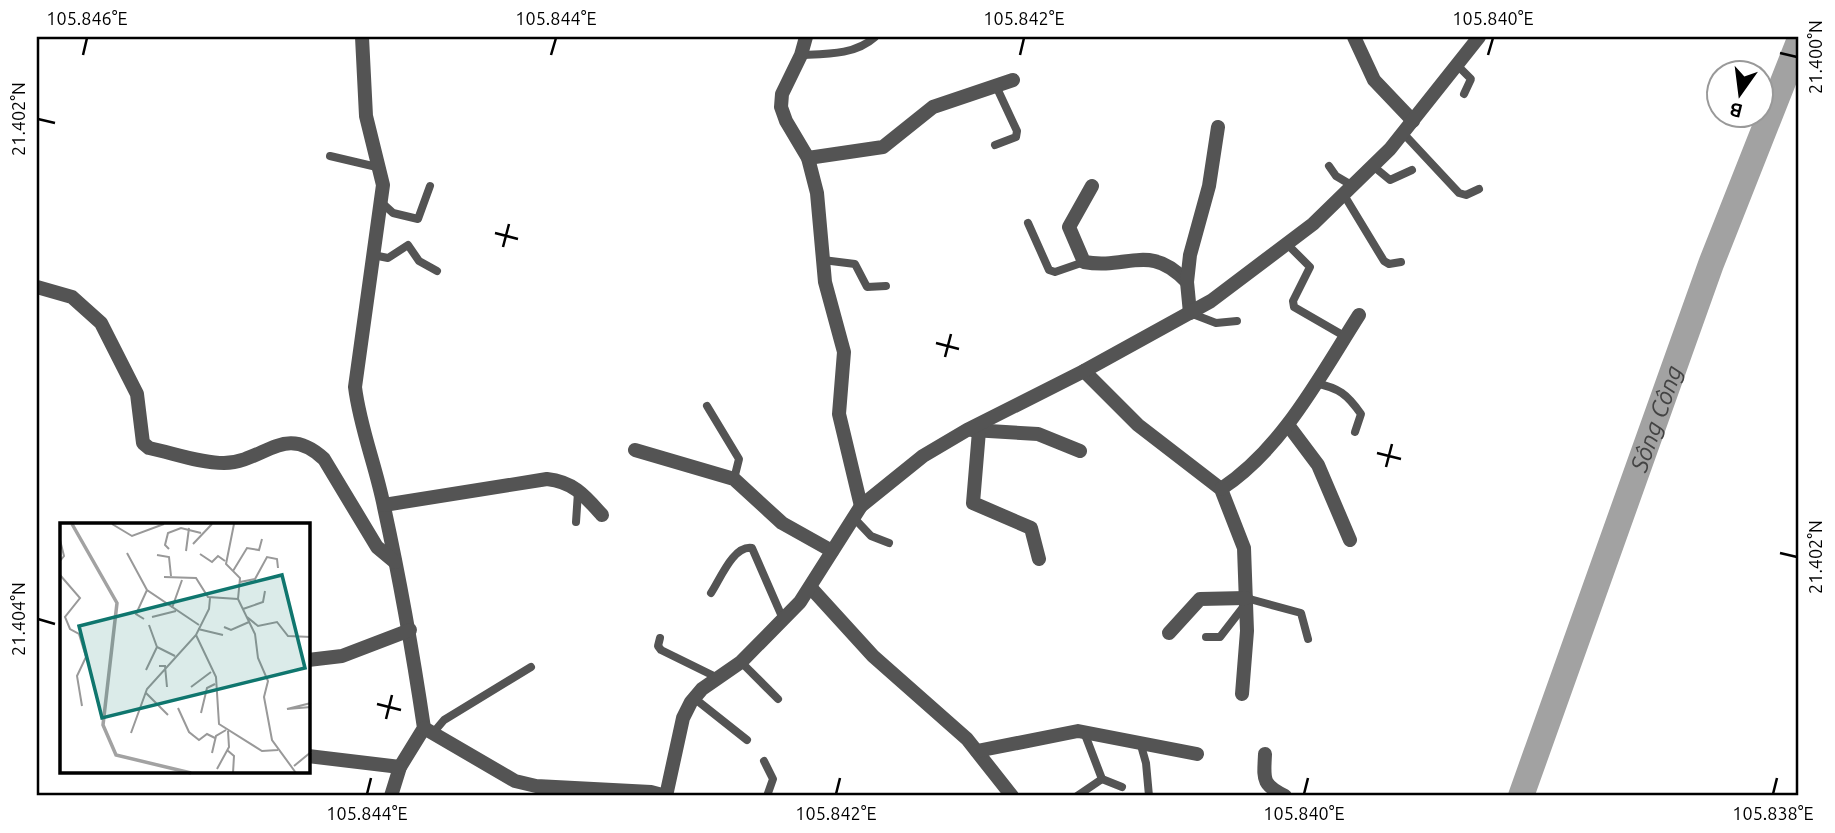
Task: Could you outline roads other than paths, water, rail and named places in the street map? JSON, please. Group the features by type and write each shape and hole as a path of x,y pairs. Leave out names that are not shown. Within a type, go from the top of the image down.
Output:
{"street":[{"path":"362,37 366,116 381,168 381,202 355,387 384,505 429,731 515,781 536,786 651,792 666,796 683,718 694,698 741,662 811,588 857,511 923,456 1190,313 1287,244 1373,166 1413,121 1479,37"},
{"path":"806,37 801,55 782,94 781,107 786,121 808,158 817,192 828,295 844,352 839,414 857,511"},
{"path":"1354,37 1374,80 1413,121"},
{"path":"808,158 883,148 933,107 1013,80"},
{"path":"1190,313 1187,282 1190,254 1209,186 1218,127"},
{"path":"1092,187 1069,227 1084,262 1102,265 1150,258 1175,269 1187,282"},
{"path":"37,287 72,298 102,323 137,394 143,443 149,448 218,463 238,460 289,442 313,450 324,459 377,547 395,562"},
{"path":"1222,489 1242,473 1288,425 1359,315"},
{"path":"1084,371 1138,425 1222,489 1244,548 1246,601 1242,694"},
{"path":"1288,425 1317,461 1350,540"},
{"path":"973,430 1038,434 1080,451"},
{"path":"973,430 973,503 1031,528 1039,558"},
{"path":"635,450 734,479 782,523 832,551"},
{"path":"384,505 547,480 563,481 578,489 602,515"},
{"path":"811,588 873,656 978,751 1008,794"},
{"path":"1168,633 1200,599 1246,601"},
{"path":"310,660 342,656 410,630"},
{"path":"391,796 400,767 429,731"},
{"path":"978,751 1063,732 1084,732 1197,754"},
{"path":"1265,754 1265,780 1269,788 1285,796"},
{"path":"310,756 400,767"}],"lane":[{"path":"801,55 841,52 865,45 875,37"},
{"path":"1457,65 1471,79 1464,94"},
{"path":"995,145 1016,137 1017,131 996,86"},
{"path":"1403,133 1459,193 1466,195 1479,189"},
{"path":"330,156 381,168"},
{"path":"1329,166 1349,190 1384,261 1389,264 1401,262"},
{"path":"1373,166 1390,180 1412,170"},
{"path":"381,202 393,213 418,219 430,186"},
{"path":"1028,223 1049,270 1055,272 1084,262"},
{"path":"1287,244 1310,267 1293,301 1294,307 1346,337"},
{"path":"373,255 388,258 408,245 419,261 438,271"},
{"path":"823,260 855,264 867,287 886,286"},
{"path":"1190,313 1216,323 1237,321"},
{"path":"1315,383 1340,388 1347,394 1361,414 1355,432"},
{"path":"707,406 739,459 734,479"},
{"path":"576,522 578,489"},
{"path":"857,511 871,536 889,544"},
{"path":"711,593 737,552 746,547 752,548 783,619"},
{"path":"1206,637 1220,637 1246,601 1301,613 1308,639"},
{"path":"660,638 657,646 661,650 718,678"},
{"path":"741,662 778,699"},
{"path":"429,731 531,667"},
{"path":"694,698 747,740"},
{"path":"1084,732 1102,779 1122,787"},
{"path":"1140,742 1146,763 1149,796"},
{"path":"764,761 773,779 767,796"},
{"path":"1077,796 1102,779"}],"waterway":[{"name":"Sông Công","path":"1521,796 1711,264 1798,44"}]}
